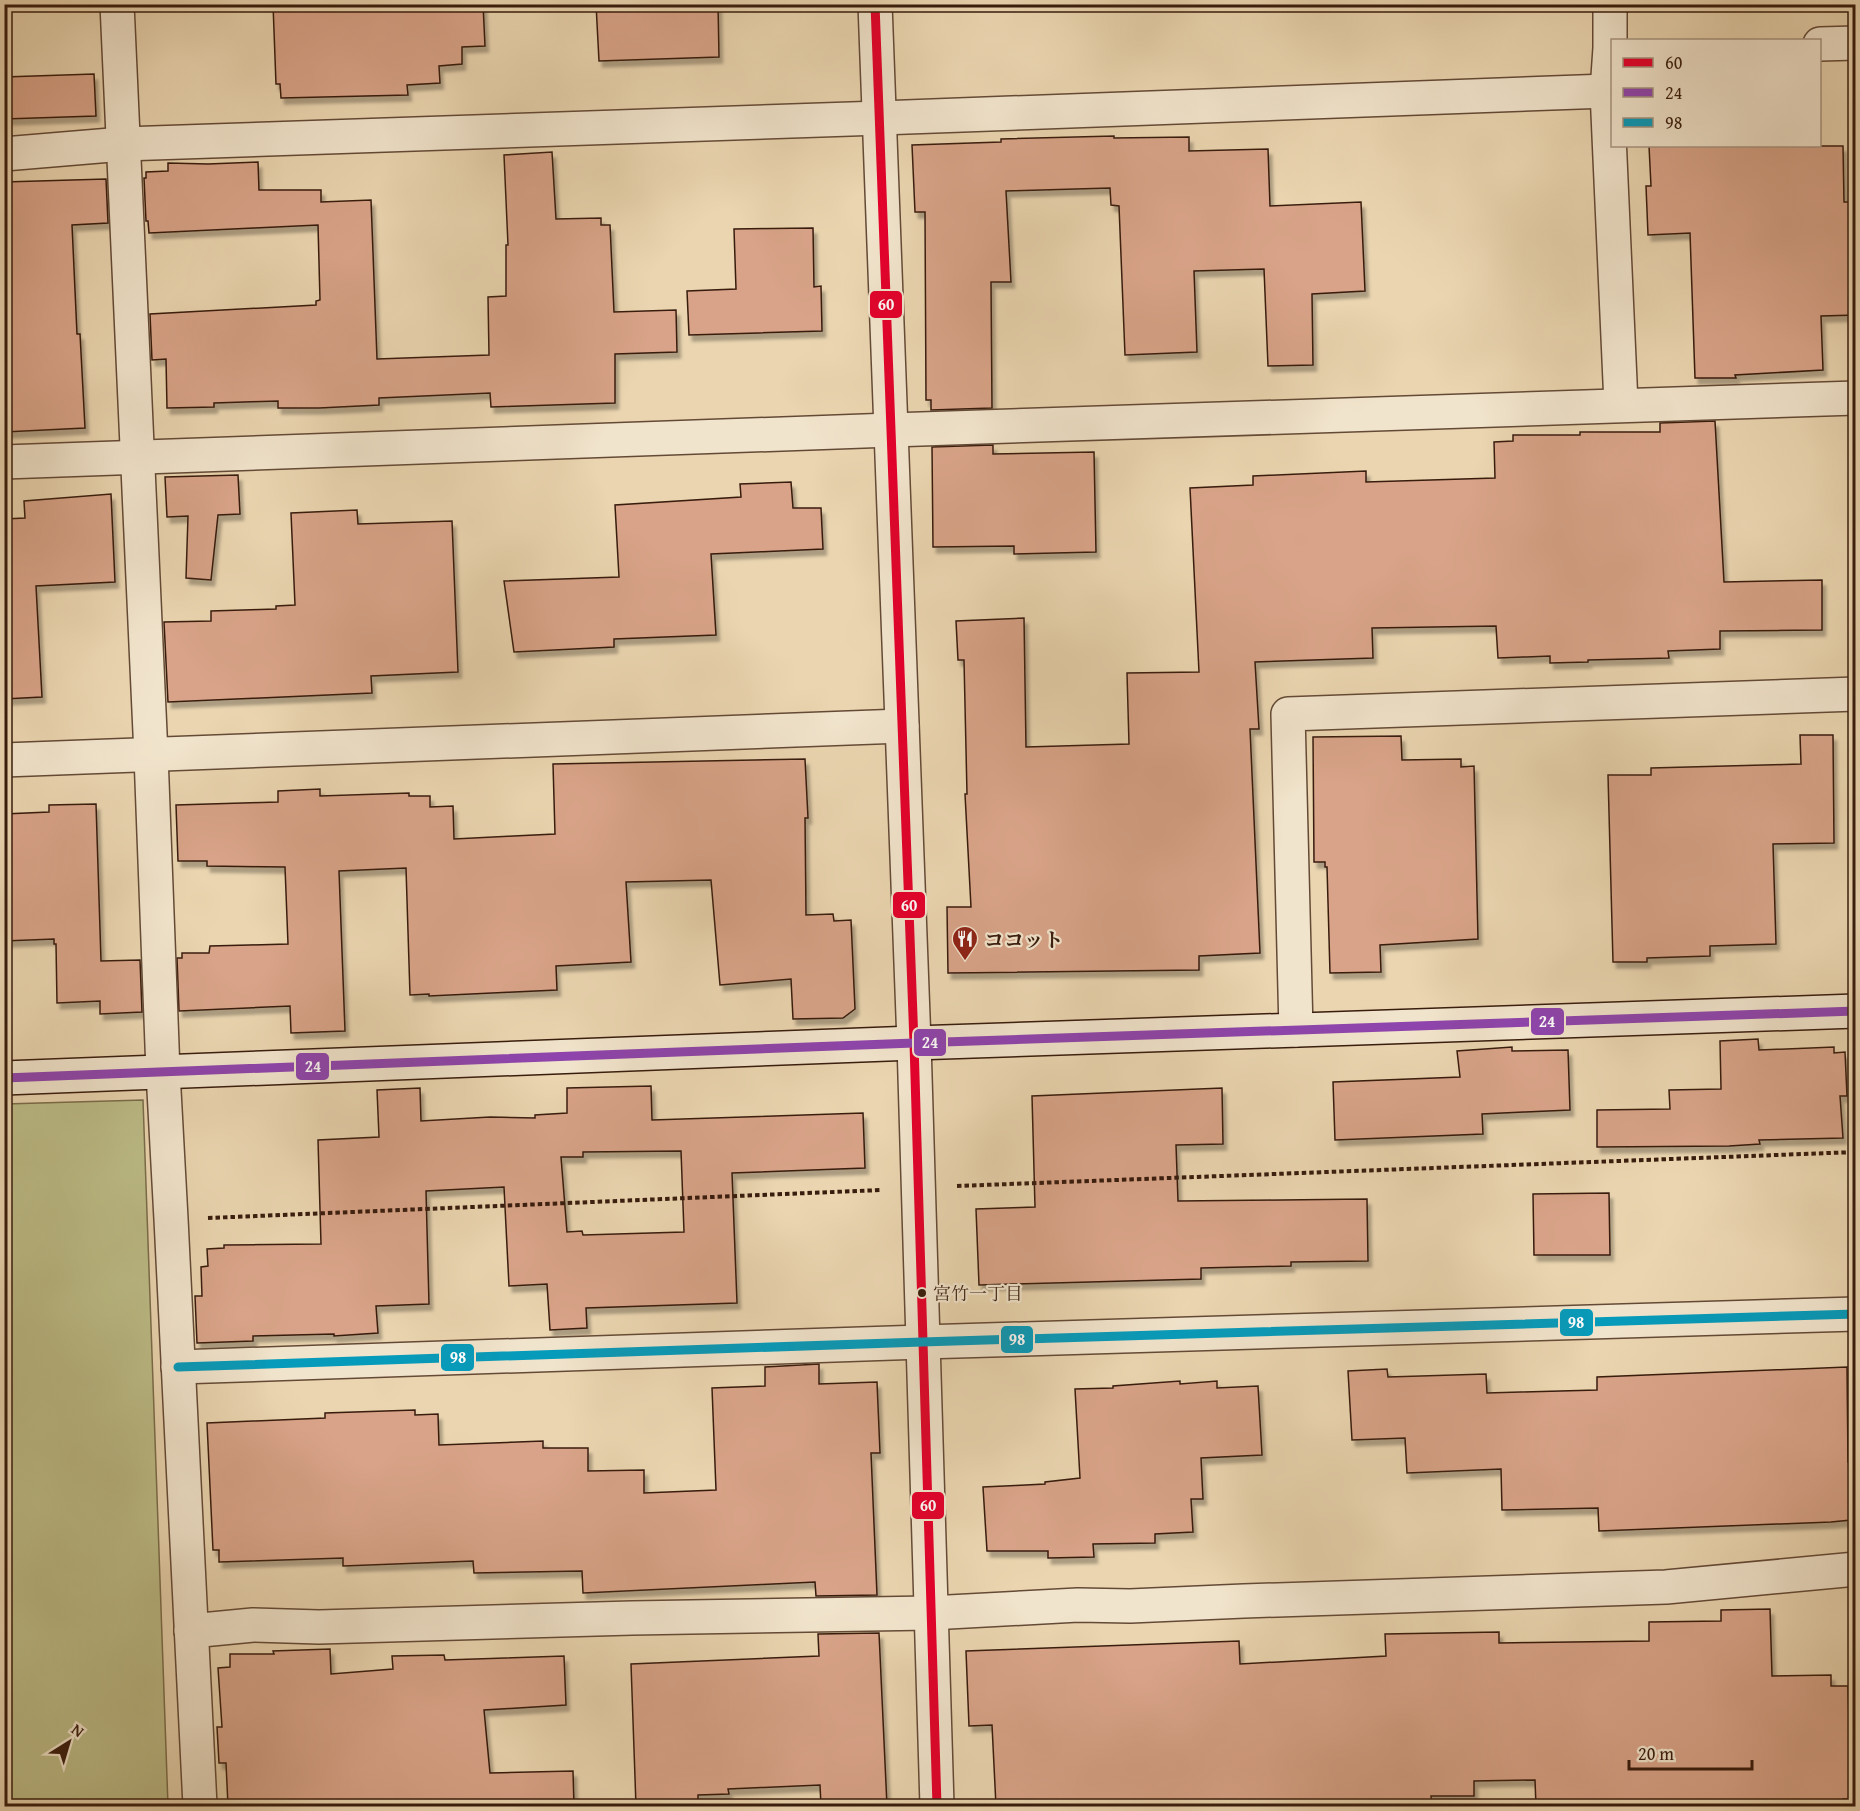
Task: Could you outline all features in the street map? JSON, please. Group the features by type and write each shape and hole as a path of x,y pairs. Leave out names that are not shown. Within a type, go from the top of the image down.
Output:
{"street":[{"path":"117,4 151,754 162,1072 200,1806"},
{"path":"875,4 914,1043 937,1806"},
{"path":"1610,4 1611,48 1607,91 1621,404"},
{"path":"1821,44 1856,43"},
{"path":"4,154 123,144 1607,91"},
{"path":"4,462 1621,404 1856,398"},
{"path":"1296,1030 1288,714 1856,694"},
{"path":"4,760 902,726"},
{"path":"4,1078 914,1043 1856,1011"},
{"path":"178,1367 1856,1314"},
{"path":"191,1631 253,1625 319,1627 632,1618 930,1613 1078,1605 1130,1606 1244,1600 1666,1587 1856,1569"}],"path":[{"path":"171,1219 1856,1152"}],"green space":[{"path":"143,1100 168,1806 5,1806 5,1104"}],"building":[{"path":"273,4 483,4 485,46 462,47 462,64 439,66 440,83 407,85 408,95 281,98 280,84 276,84"},
{"path":"596,4 718,4 719,57 599,61"},
{"path":"94,74 96,116 4,119 4,77"},
{"path":"1114,136 1114,138 1189,137 1189,151 1268,149 1270,206 1361,202 1365,291 1312,294 1313,365 1268,366 1264,269 1194,271 1197,352 1125,355 1119,206 1111,205 1110,188 1006,191 1011,282 991,282 992,408 931,410 931,400 926,400 925,212 915,212 912,145 1001,142 1001,139"},
{"path":"1843,146 1844,202 1856,202 1856,315 1821,316 1823,370 1735,375 1736,378 1695,378 1690,233 1648,235 1646,186 1651,186 1649,147"},
{"path":"552,152 556,219 601,218 601,225 610,225 614,312 676,310 677,352 615,354 615,403 491,407 490,393 379,398 379,405 319,408 278,408 278,401 214,403 214,407 167,408 166,359 152,360 150,314 316,305 316,301 320,300 318,225 149,233 148,221 146,221 144,178 146,178 146,172 168,171 168,163 258,162 259,190 321,190 321,202 371,200 377,359 489,355 488,297 506,296 506,245 508,245 504,155"},
{"path":"106,179 108,223 72,225 77,334 80,334 85,428 4,432 4,182"},
{"path":"813,228 814,287 821,286 822,331 689,335 687,291 736,289 734,229"},
{"path":"1715,421 1724,582 1822,580 1822,630 1720,631 1720,649 1668,651 1669,658 1550,663 1550,656 1498,658 1496,626 1372,628 1373,658 1255,662 1259,729 1250,729 1260,953 1199,956 1199,970 948,973 947,907 971,907 965,794 967,794 964,660 958,660 956,621 1024,618 1026,747 1129,744 1127,673 1199,672 1190,488 1253,485 1253,476 1366,471 1366,482 1495,478 1494,442 1513,441 1513,435 1660,432 1660,423"},
{"path":"993,445 993,454 1094,452 1096,552 1014,554 1014,546 933,547 932,447"},
{"path":"238,475 240,514 218,515 211,580 186,578 188,516 167,517 165,477"},
{"path":"791,482 793,508 821,508 823,549 711,554 716,635 614,639 614,647 514,652 504,581 619,577 615,505 741,497 740,484"},
{"path":"111,494 115,582 36,586 42,697 4,699 4,519 25,518 24,501"},
{"path":"357,510 358,524 452,521 458,672 371,676 372,693 168,702 164,622 211,621 211,611 276,609 276,606 295,605 291,513"},
{"path":"1800,735 1833,735 1834,843 1773,844 1776,944 1710,946 1710,956 1647,958 1647,962 1613,962 1608,775 1651,775 1651,768 1801,764"},
{"path":"1401,736 1402,760 1461,759 1461,767 1474,766 1478,939 1380,945 1381,972 1330,973 1327,867 1325,867 1325,862 1314,862 1313,737"},
{"path":"805,759 808,818 805,818 806,915 833,914 834,921 851,920 855,1009 843,1018 793,1019 791,979 720,985 711,880 626,882 631,962 556,966 557,990 410,995 406,868 339,871 345,1031 291,1033 290,1006 179,1011 177,958 182,958 182,953 209,953 210,946 288,944 285,867 207,866 207,861 178,861 176,805 278,802 278,791 320,789 320,796 409,793 409,796 430,796 430,807 453,806 454,839 555,834 553,764"},
{"path":"96,804 101,961 140,960 142,1012 100,1014 100,1001 57,1003 54,939 4,941 4,814 49,812 49,805"},
{"path":"1758,1039 1759,1050 1834,1047 1834,1053 1845,1052 1847,1096 1840,1096 1843,1138 1759,1140 1760,1144 1729,1146 1597,1147 1597,1110 1670,1109 1669,1090 1721,1089 1720,1041"},
{"path":"1512,1047 1512,1051 1568,1050 1570,1110 1482,1114 1483,1134 1335,1140 1333,1082 1460,1077 1457,1051"},
{"path":"651,1086 652,1120 863,1113 865,1168 732,1173 737,1303 586,1308 587,1328 550,1330 547,1284 509,1286 504,1187 426,1191 429,1304 376,1306 378,1333 334,1336 334,1334 253,1336 253,1341 197,1343 195,1296 202,1296 201,1267 208,1266 207,1249 224,1248 224,1245 321,1244 318,1140 379,1137 377,1090 420,1088 421,1121 490,1117 535,1118 535,1115 567,1113 567,1088","holes":["681,1151 684,1232 583,1235 582,1231 567,1232 561,1157 583,1157 583,1152"]},
{"path":"1222,1088 1223,1144 1176,1145 1178,1201 1367,1199 1368,1261 1291,1262 1291,1266 1201,1268 1201,1279 979,1285 976,1209 1035,1207 1032,1096"},
{"path":"1609,1193 1610,1255 1534,1255 1533,1194"},
{"path":"819,1364 819,1384 877,1382 880,1453 871,1453 877,1595 816,1596 815,1582 583,1593 582,1571 474,1573 473,1561 343,1566 343,1558 219,1562 219,1550 213,1550 207,1423 325,1418 325,1413 415,1410 415,1415 438,1414 439,1445 543,1441 543,1448 588,1448 588,1471 644,1470 644,1493 716,1490 712,1388 765,1386 765,1367"},
{"path":"1847,1367 1851,1520 1599,1531 1598,1508 1502,1510 1501,1469 1407,1473 1405,1438 1352,1440 1348,1371 1387,1369 1388,1377 1486,1374 1487,1393 1597,1390 1597,1377"},
{"path":"1180,1381 1180,1384 1217,1381 1217,1388 1258,1386 1262,1455 1201,1458 1203,1499 1191,1499 1193,1532 1155,1534 1155,1543 1093,1544 1094,1557 1048,1558 1048,1551 987,1551 983,1487 1045,1484 1045,1482 1080,1478 1075,1389 1113,1388 1113,1386"},
{"path":"1770,1609 1772,1676 1831,1675 1831,1686 1848,1686 1849,1724 1856,1724 1856,1799 1843,1799 1843,1802 1715,1806 1715,1802 1536,1806 1535,1780 1474,1781 1474,1796 1431,1796 1432,1806 996,1806 992,1725 969,1726 966,1651 1239,1641 1240,1664 1386,1656 1385,1634 1499,1632 1499,1643 1649,1641 1649,1622 1721,1621 1721,1610"},
{"path":"879,1633 887,1806 821,1806 820,1785 728,1789 729,1794 698,1795 698,1806 636,1806 631,1664 819,1656 818,1634"},
{"path":"330,1649 331,1674 393,1669 392,1656 444,1655 445,1660 564,1656 566,1705 484,1710 490,1773 573,1771 574,1806 228,1806 226,1763 219,1763 217,1727 222,1727 218,1668 230,1667 230,1654 274,1654 273,1651"}],"transit line":[{"name":"60","path":"875,4 914,1043 937,1806"},
{"name":"24","path":"4,1078 914,1043 1856,1011"},
{"name":"98","path":"178,1367 1856,1314"}],"place":[{"name":"ココット","path":"965,962"},
{"name":"宮竹一丁目","path":"922,1293"}]}
